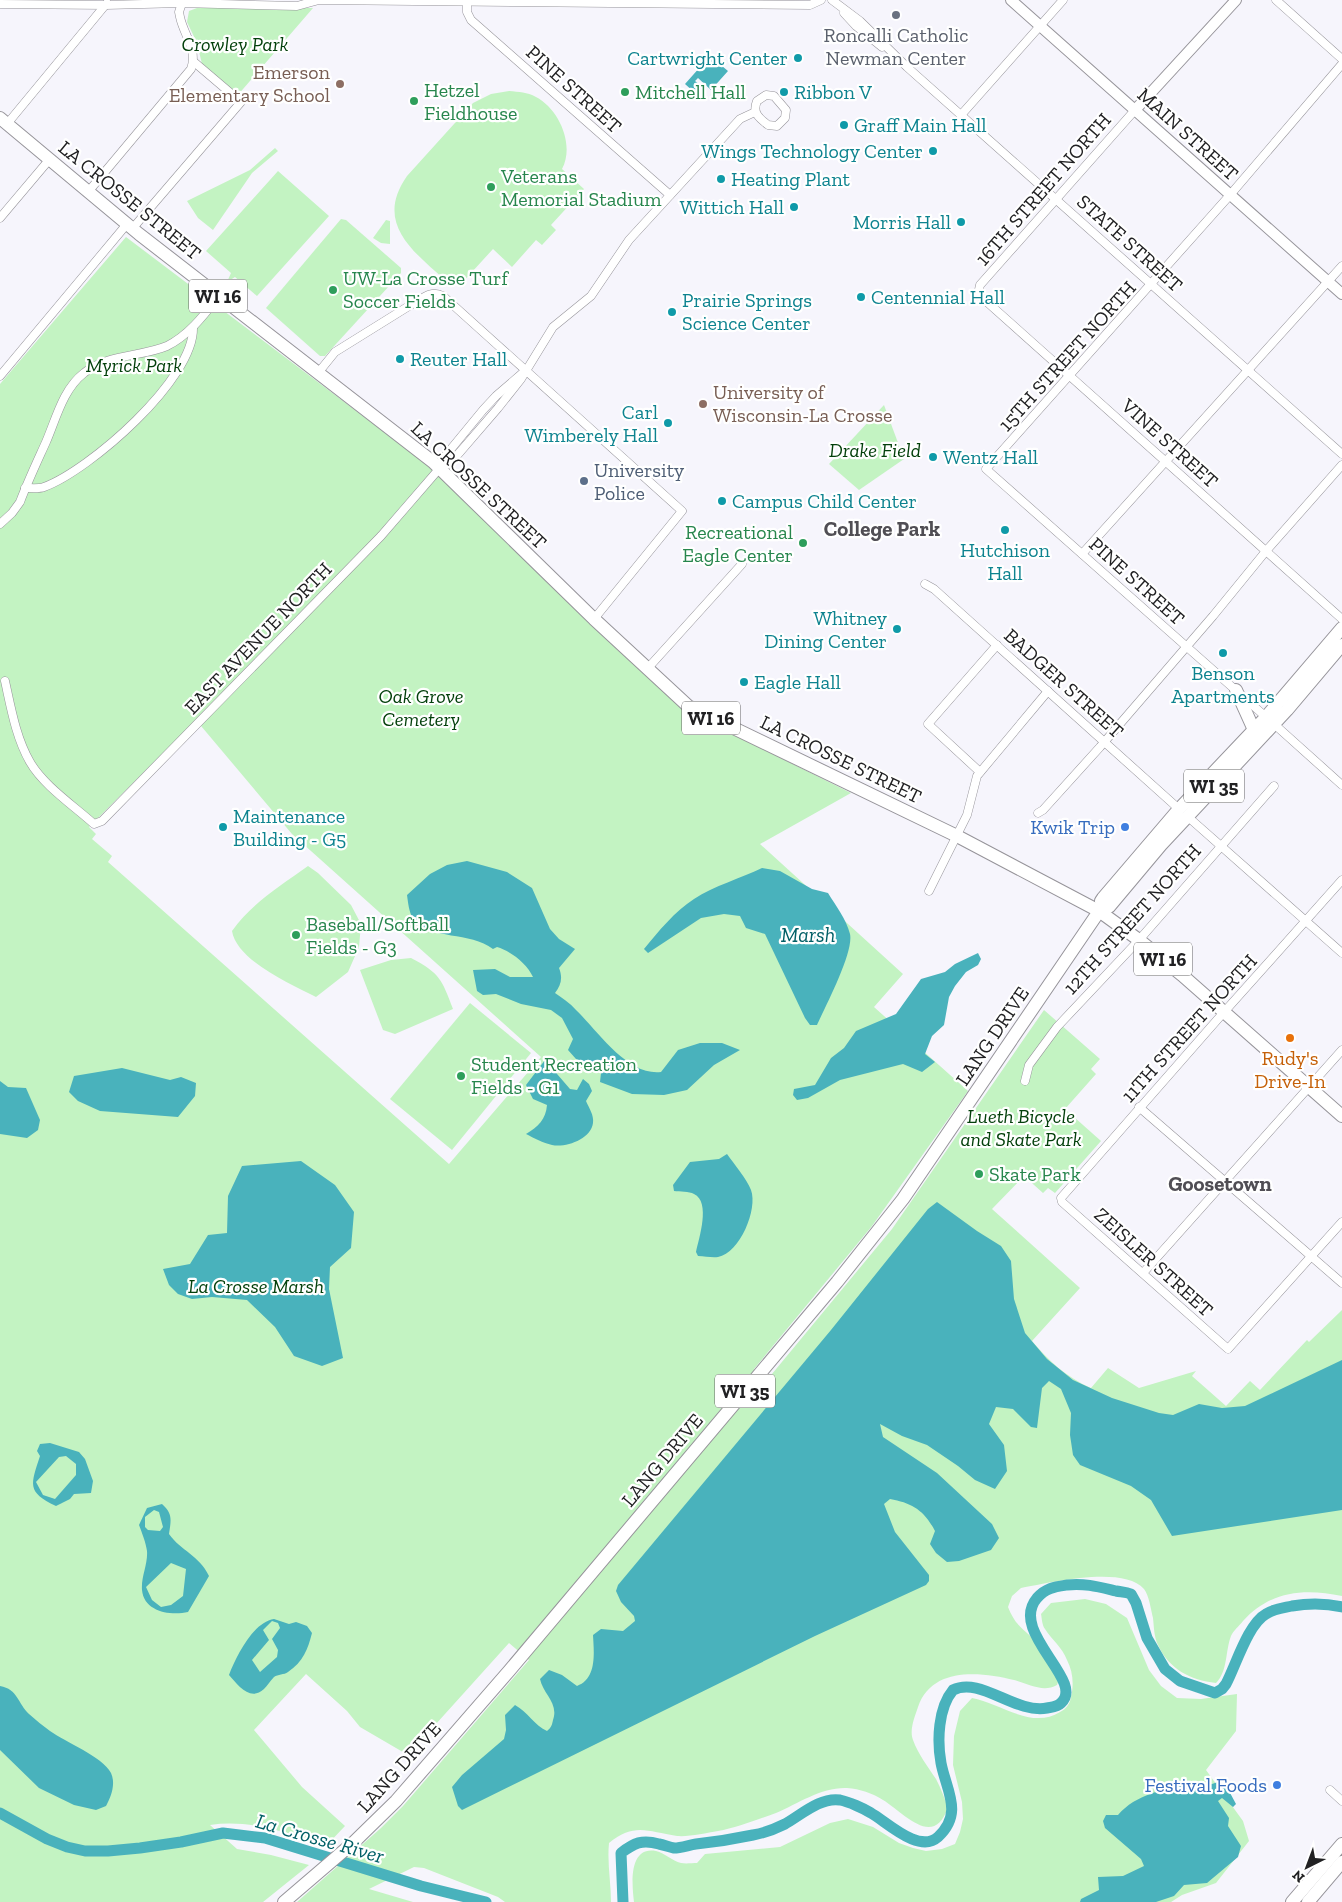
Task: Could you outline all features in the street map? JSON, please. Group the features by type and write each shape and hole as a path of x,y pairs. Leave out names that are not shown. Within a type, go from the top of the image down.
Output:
{"main road":[{"name":"LA CROSSE STREET","path":"3,121 130,226 428,458 688,706 957,836"},
{"name":"WI 35","path":"1183,812 1254,730 1270,720 1342,628"},
{"name":"WI 35","path":"1101,909 1103,898 1342,645"},
{"path":"1236,690 1254,730"},
{"name":"WI 16","path":"957,836 1101,909 1224,1012 1342,1116"},
{"name":"LANG DRIVE","path":"284,1902 354,1842 396,1801 509,1671 806,1320 883,1225 934,1155 1101,909"},
{"path":"1292,1902 1342,1844"},
{"path":"1308,1902 1342,1862"}],"street":[{"path":"0,4 182,1 248,2 298,6 318,0 638,1 810,5 821,0"},
{"name":"STATE STREET","path":"832,0 860,21 896,57 1342,454"},
{"name":"MAIN STREET","path":"1011,0 1342,294"},
{"path":"961,114 1062,0"},
{"path":"1135,110 1236,0"},
{"path":"1276,0 1342,59"},
{"path":"88,192 187,76 194,62 193,48 180,17 182,1"},
{"name":"PINE STREET","path":"467,1 467,12 471,20 670,196"},
{"path":"3,121 108,3"},
{"path":"0,376 241,102 194,62"},
{"name":"15TH STREET NORTH","path":"986,469 1070,377 1230,195 1342,64"},
{"name":"EAST AVENUE NORTH","path":"771,95 784,106 787,115 781,123 772,127 768,126 755,112 755,106 762,97 771,95"},
{"name":"16TH STREET NORTH","path":"978,291 980,285 1135,110"},
{"name":"EAST AVENUE NORTH","path":"5,681 17,730 30,763 45,780 94,824 102,821 381,536 439,469 452,461 498,408 525,371 553,327 591,296 625,246 740,119 755,112"},
{"path":"0,218 50,160"},
{"path":"1082,554 1342,266"},
{"name":"VINE STREET","path":"978,291 980,297 1342,619"},
{"path":"318,373 335,352 430,293 444,296 682,511 594,618"},
{"path":"0,524 20,502 60,408 75,382 83,373 103,363 166,346 193,328 219,296"},
{"path":"25,488 42,488 59,480 85,463 134,423 165,388 183,361 192,343 193,328"},
{"path":"1038,813 1043,810 1104,741 1342,465"},
{"name":"PINE STREET","path":"986,469 1342,785"},
{"path":"648,668 742,564"},
{"name":"BADGER STREET","path":"925,584 934,589 1342,953"},
{"path":"980,772 928,724 997,645"},
{"path":"929,891 969,808 974,784 980,772 1048,691"},
{"name":"12TH STREET NORTH","path":"1025,1081 1029,1065 1056,1027 1139,940 1274,786"},
{"name":"11TH STREET NORTH","path":"1061,1198 1139,1107 1342,880"},
{"path":"1143,1273 1342,1050"},
{"path":"1139,1107 1342,1283"},
{"name":"ZEISLER STREET","path":"1061,1198 1062,1202 1228,1349 1312,1257"},
{"path":"1312,1257 1342,1222"},
{"path":"1330,1790 1342,1801"}],"green space":[{"name":"Crowley Park","path":"197,8 313,8 237,96 202,64 197,43 187,22 189,11"},
{"name":"Veterans Memorial Stadium","path":"509,91 533,95 552,110 566,139 566,160 562,169 584,189 551,225 556,230 542,245 536,240 512,267 493,249 461,284 455,285 445,280 421,258 402,235 396,222 395,208 398,193 407,176 473,103 491,94"},
{"path":"275,148 278,151 252,173 213,230 198,218 187,201 250,170"},
{"path":"278,171 329,216 257,296 235,277 227,282 231,273 206,251"},
{"name":"UW-La Crosse Turf Soccer Fields","path":"341,219 346,220 401,268 401,273 325,356 320,356 266,308"},
{"path":"386,220 390,221 390,244 381,243 373,238"},
{"path":"126,237 433,469 684,710 851,793 760,844 903,974 874,1007 968,1091 872,1226 754,1369 767,1380 892,1229 1044,1010 1100,1059 1091,1069 1096,1074 1065,1109 1101,1141 1055,1193 1048,1188 1043,1193 1024,1176 992,1209 1080,1288 1032,1341 1058,1368 1091,1388 1108,1368 1139,1388 1196,1371 1192,1376 1226,1406 1250,1381 1260,1390 1307,1340 1309,1342 1342,1310 1342,1596 1314,1592 1288,1594 1265,1603 1253,1611 1232,1634 1223,1673 1216,1683 1189,1676 1168,1661 1157,1642 1147,1595 1144,1589 1134,1582 1120,1578 1103,1577 1067,1580 1021,1588 1012,1596 1008,1607 1018,1624 1038,1644 1044,1653 1059,1679 1057,1685 1041,1688 1001,1677 973,1674 946,1678 934,1684 925,1694 914,1719 912,1736 920,1755 938,1782 948,1807 942,1820 935,1826 927,1827 918,1824 875,1795 861,1790 838,1788 811,1796 776,1813 725,1830 682,1836 642,1830 627,1832 609,1843 608,1858 611,1902 505,1902 498,1897 424,1868 414,1867 369,1889 413,1902 297,1902 381,1828 403,1806 529,1660 509,1643 408,1755 360,1727 347,1711 306,1674 254,1730 302,1787 345,1826 326,1846 269,1828 240,1824 210,1825 237,1849 271,1855 309,1865 263,1902 0,1902 0,384","holes":["196,720 292,834 541,1057 449,1164 108,862 112,856 92,839 96,834 89,827"]},
{"name":"Drake Field","path":"884,405 904,459 859,490 829,464"},
{"name":"Baseball/Softball Fields - G3","path":"308,866 318,873 351,905 361,924 359,947 348,972 316,997 254,962 236,942 232,931 257,903"},
{"name":"Baseball/Softball Fields - G3","path":"411,958 428,968 439,978 453,1009 395,1034 383,1030 360,970 391,960"},
{"name":"Student Recreation Fields - G1","path":"470,1003 531,1053 452,1150 390,1099"},
{"path":"1085,1599 1106,1604 1127,1618 1149,1670 1161,1686 1177,1698 1201,1699 1237,1694 1236,1731 1206,1770 1243,1821 1249,1841 1216,1883 1182,1895 1171,1902 634,1902 633,1877 636,1860 640,1854 647,1851 659,1852 681,1863 697,1863 705,1854 780,1847 830,1823 848,1819 873,1827 899,1843 913,1848 926,1851 942,1849 955,1844 963,1819 962,1802 953,1765 954,1736 960,1711 972,1698 1027,1717 1049,1717 1064,1709 1070,1700 1072,1674 1062,1651 1044,1627 1041,1614 1051,1603"}],"water":[{"path":"709,57 728,71 711,90 698,78 695,81 700,85 694,92 685,84"},
{"path":"467,861 507,872 532,888 550,929 559,939 575,949 559,968 561,981 555,993 574,1007 625,1060 636,1067 648,1071 661,1072 678,1050 700,1043 722,1043 740,1050 714,1065 687,1090 664,1095 632,1094 600,1082 601,1073 596,1067 576,1059 568,1050 573,1039 562,1018 551,1010 521,1004 496,994 483,995 477,991 473,970 495,969 510,977 533,977 527,967 518,959 497,947 493,949 484,943 430,930 413,918 407,895 430,874 447,865"},
{"name":"Marsh","path":"762,868 780,871 812,889 828,893 848,928 850,942 848,953 817,1025 810,1025 805,1018 765,934 746,928 740,916 724,914 701,918 648,953 644,949 674,916 694,899"},
{"path":"978,953 981,959 978,965 966,972 955,986 949,997 944,1025 932,1036 925,1054 935,1062 922,1072 903,1064 840,1080 808,1098 797,1100 793,1095 794,1089 815,1085 831,1058 844,1048 856,1031 896,1014 921,979 945,972 955,964"},
{"path":"545,1060 570,1089 577,1090 583,1079 589,1084 592,1091 586,1101 593,1117 591,1129 583,1138 571,1144 552,1145 526,1134 541,1122 545,1114 547,1105 533,1099 526,1085"},
{"path":"122,1068 170,1080 181,1077 196,1083 195,1096 178,1117 100,1111 78,1101 69,1092 74,1076"},
{"path":"0,1081 8,1087 26,1088 40,1120 38,1130 27,1138 0,1134"},
{"path":"727,1154 751,1190 752,1208 745,1229 733,1248 726,1254 718,1257 698,1256 696,1252 701,1230 702,1204 694,1194 674,1191 673,1185 690,1162 719,1159"},
{"path":"301,1161 335,1185 354,1212 351,1248 330,1267 329,1289 343,1358 322,1366 294,1356 275,1327 247,1300 212,1297 192,1299 178,1294 169,1285 163,1269 190,1264 208,1235 227,1233 228,1196 242,1166"},
{"path":"937,1202 1001,1246 1011,1261 1014,1299 1025,1333 1047,1359 1073,1380 1112,1398 1159,1413 1173,1415 1199,1404 1222,1408 1245,1406 1342,1360 1342,1510 1172,1536 1151,1500 1131,1486 1080,1465 1073,1455 1070,1435 1071,1413 1061,1389 1049,1381 1042,1388 1037,1428 1031,1427 1013,1409 996,1407 989,1424 1004,1445 1007,1471 995,1489 975,1480 927,1445 902,1436 880,1424 883,1437 937,1473 992,1524 999,1538 991,1550 959,1561 947,1562 936,1553 930,1544 935,1531 922,1513 911,1505 890,1499 884,1504 895,1532 929,1575 929,1581 926,1585 815,1636 462,1810 458,1806 452,1787 462,1775 504,1739 506,1730 505,1715 515,1705 542,1728 547,1731 549,1729 553,1722 554,1709 540,1679 549,1670 562,1675 577,1686 588,1678 593,1665 593,1635 601,1629 623,1631 635,1621 634,1616 621,1602 616,1591 618,1585 831,1330 928,1209"},
{"path":"50,1443 79,1452 85,1459 93,1481 91,1493 74,1494 70,1499 56,1506 40,1496 35,1491 33,1480 40,1456 37,1451 40,1444","holes":["66,1456 76,1464 76,1475 55,1499 43,1495 36,1482 59,1457"]},
{"path":"162,1504 166,1508 170,1518 169,1534 200,1563 209,1576 188,1612 167,1613 159,1611 153,1608 144,1597 142,1585 147,1551 139,1525 147,1508","holes":["154,1510 159,1512 163,1527 160,1531 148,1530 145,1527 145,1517","171,1563 186,1569 183,1596 171,1605 161,1607 152,1600 146,1587"]},
{"path":"274,1619 289,1624 296,1622 307,1626 312,1633 309,1644 298,1664 286,1673 274,1677 259,1693 249,1693 240,1687 229,1675 246,1641 259,1626","holes":["272,1621 278,1623 280,1628 272,1639 278,1650 277,1657 260,1672 252,1660 269,1640 263,1630"]},
{"path":"0,1686 11,1690 25,1710 47,1729 92,1755 106,1767 111,1773 113,1786 106,1806 96,1810 74,1805 39,1788 0,1750"},
{"path":"1189,1782 1212,1784 1218,1782 1229,1791 1236,1804 1233,1807 1222,1798 1218,1801 1229,1818 1228,1826 1241,1846 1238,1857 1207,1883 1184,1885 1174,1896 1156,1902 1080,1902 1081,1899 1099,1890 1098,1877 1123,1876 1144,1866 1141,1859 1105,1828 1103,1821 1106,1815 1118,1815 1142,1797"}],"waterway":[{"name":"La Crosse River","path":"623,1902 621,1853 634,1844 648,1842 677,1848 757,1834 785,1824 825,1801 840,1800 856,1805 903,1835 922,1842 938,1837 946,1828 952,1810 941,1763 939,1735 944,1706 953,1690 963,1687 975,1688 1023,1706 1035,1708 1054,1707 1061,1703 1066,1694 1064,1682 1038,1640 1032,1626 1031,1611 1037,1598 1050,1588 1080,1585 1131,1594 1136,1603 1147,1638 1165,1669 1180,1681 1215,1693 1226,1684 1248,1636 1254,1626 1266,1614 1278,1609 1305,1604 1342,1607"},
{"name":"La Crosse River","path":"0,1813 47,1839 67,1847 85,1851 140,1848 223,1833 265,1838 421,1886 486,1902"}],"place":[{"name":"Roncalli Catholic Newman Center","path":"896,15"},
{"name":"Cartwright Center","path":"798,58"},
{"name":"Emerson Elementary School","path":"340,84"},
{"name":"Mitchell Hall","path":"625,92"},
{"name":"Ribbon V","path":"784,92"},
{"name":"Hetzel Fieldhouse","path":"414,101"},
{"name":"Graff Main Hall","path":"844,125"},
{"name":"Wings Technology Center","path":"933,151"},
{"name":"Heating Plant","path":"721,179"},
{"name":"Veterans Memorial Stadium","path":"491,187"},
{"name":"Wittich Hall","path":"794,207"},
{"name":"Morris Hall","path":"961,222"},
{"name":"UW-La Crosse Turf Soccer Fields","path":"333,290"},
{"name":"Centennial Hall","path":"861,297"},
{"name":"Prairie Springs Science Center","path":"672,312"},
{"name":"Reuter Hall","path":"400,359"},
{"name":"University of Wisconsin-La Crosse","path":"703,404"},
{"name":"Carl Wimberely Hall","path":"668,423"},
{"name":"Wentz Hall","path":"933,457"},
{"name":"University Police","path":"584,481"},
{"name":"Campus Child Center","path":"722,501"},
{"name":"Hutchison Hall","path":"1005,530"},
{"name":"Recreational Eagle Center","path":"803,543"},
{"name":"Whitney Dining Center","path":"897,629"},
{"name":"Benson Apartments","path":"1223,653"},
{"name":"Eagle Hall","path":"744,682"},
{"name":"Maintenance Building - G5","path":"223,827"},
{"name":"Kwik Trip","path":"1125,827"},
{"name":"Baseball/Softball Fields - G3","path":"296,935"},
{"name":"Rudy's Drive-In","path":"1290,1038"},
{"name":"Student Recreation Fields - G1","path":"461,1076"},
{"name":"Skate Park","path":"979,1174"},
{"name":"Festival Foods","path":"1277,1785"}],"district":[{"name":"College Park","path":"882,528"},
{"name":"Goosetown","path":"1220,1183"}],"park label":[{"name":"Myrick Park","path":"134,365"},
{"name":"Oak Grove Cemetery","path":"421,708"},
{"name":"Lueth Bicycle and Skate Park","path":"1021,1128"},
{"name":"La Crosse Marsh","path":"256,1286"}]}
